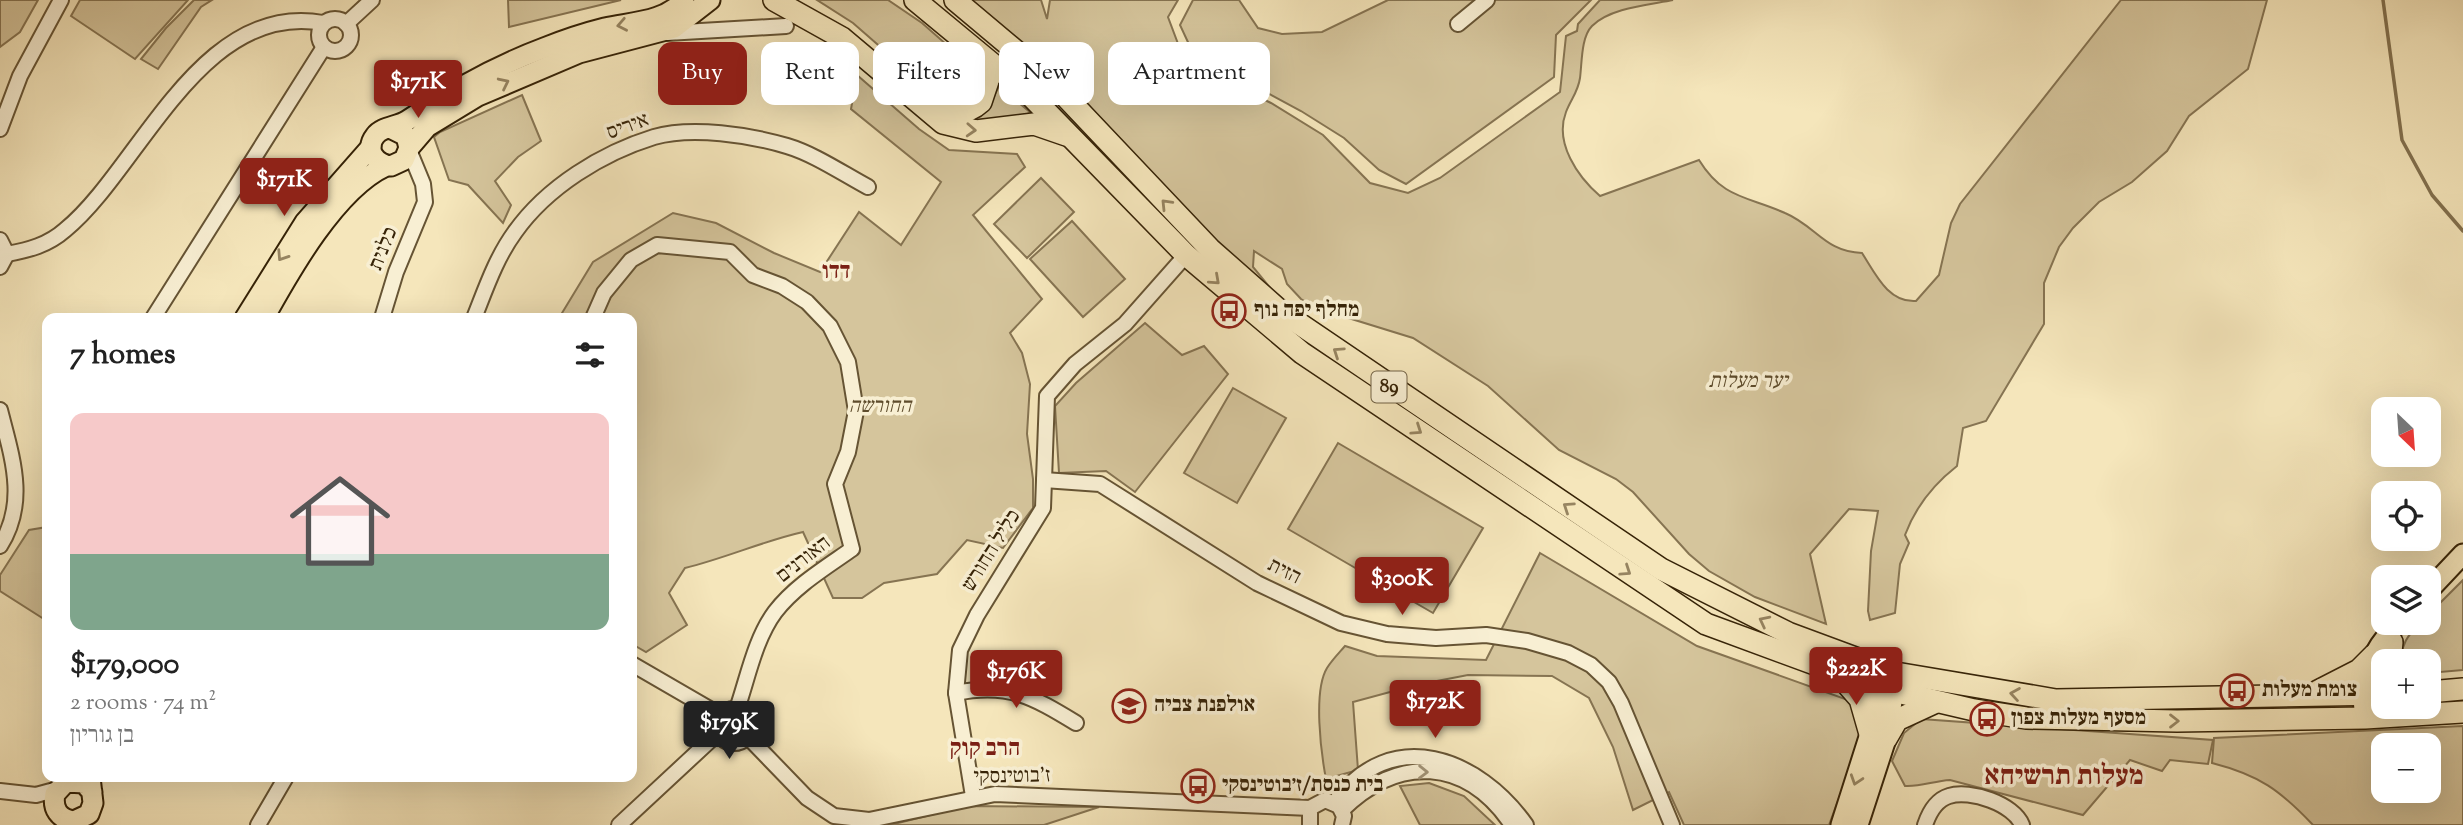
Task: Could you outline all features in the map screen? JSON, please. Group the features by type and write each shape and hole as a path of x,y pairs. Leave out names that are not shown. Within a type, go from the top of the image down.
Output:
{"highway":[{"path":"774,0 813,19 842,38 943,124 976,131 1034,124 1076,140"},
{"path":"798,0 848,30 873,52"},
{"name":"89","path":"915,0 968,42"},
{"name":"89","path":"959,3 1048,78 1210,250 1299,324 1661,569 1890,684 1936,702 2026,718 2177,721 2365,718 2463,712"},
{"name":"89","path":"985,56 1076,140 1186,255 1302,353 1706,624 1834,670 1890,684 2056,699 2371,695"},
{"path":"985,68 985,95"},
{"path":"936,105 946,111 965,111 978,105"},
{"path":"2303,696 2341,682 2371,662"},
{"path":"1834,670 1860,699 1878,737 1897,720 1936,702"},
{"path":"2441,691 2463,689"}],"main road":[{"path":"269,313 300,258 338,208 365,178 404,160 416,136 440,118 517,77 579,53 658,34 685,22 698,3"},
{"path":"248,313 305,222 371,147 379,132 510,62 574,37 698,3"},
{"path":"390,128 406,136 409,149"},
{"path":"371,147 377,161 391,166"},
{"path":"2441,577 2463,554"},
{"path":"1855,821 1890,684"},
{"path":"2365,718 2371,703"},
{"path":"83,783 91,785 92,809 83,821 68,820 61,799 83,783"}],"street":[{"path":"0,129 20,76 61,0"},
{"path":"346,24 372,0"},
{"path":"1458,24 1487,0"},
{"path":"698,3 703,23 713,29"},
{"path":"278,8 303,13 323,23 335,19 346,24 351,36 346,47 336,51 324,47 318,37 323,23"},
{"path":"658,34 786,26"},
{"path":"156,313 324,47"},
{"path":"0,240 4,260 47,243 82,214 194,53"},
{"name":"איריס","path":"476,313 494,266 516,230 565,181 602,160 656,136 718,132 788,146 868,187"},
{"path":"409,149 424,195"},
{"path":"391,166 414,179 424,195"},
{"name":"כלנית","path":"384,313 405,247 420,217 424,195"},
{"name":"האורנים","path":"595,313 604,293 631,260 657,245 730,252 753,275 782,286 807,302 830,326 848,362 856,411 848,452 835,484 852,550 797,589 774,613 758,645 737,709"},
{"name":"כליל החורש","path":"973,796 956,692 960,650 966,634 1043,508 1047,396 1075,364 1125,324 1186,255"},
{"path":"0,410 14,466 17,492 12,520 0,547"},
{"name":"הזית","path":"1044,480 1100,484 1257,583 1342,624 1387,634 1436,638 1486,635 1527,641 1568,653 1591,665 1609,682 1620,703 1672,825"},
{"path":"637,667 720,715"},
{"path":"956,692 1000,689 1030,696 1076,723"},
{"path":"718,733 732,743 748,737 750,720 737,709 720,715"},
{"path":"619,825 718,733 720,715"},
{"name":"ז'בוטינסקי","path":"748,737 807,798 834,816 869,820 973,796 995,794 1310,808 1319,801 1340,813"},
{"path":"1340,813 1346,788 1377,767 1400,758 1427,756 1462,766 1495,789 1526,825"},
{"path":"1340,813 1360,793 1381,780 1400,772 1429,770 1455,777 1479,792 1512,825"},
{"path":"258,825 283,782"},
{"path":"0,791 61,799"},
{"path":"1925,825 1929,812 1948,796 1966,794 2008,807 2022,825"},
{"path":"1308,825 1310,808"}],"green space":[{"path":"0,0 38,0 20,32 0,47"},
{"path":"80,0 188,0 135,59 71,16"},
{"path":"194,0 212,0 201,7 158,69 141,59 166,28"},
{"path":"508,0 621,0 509,27"},
{"path":"817,0 888,0 922,23 944,42 875,42 853,23"},
{"name":"יער מעלות","path":"971,0 1041,0 1047,19 1050,0 1178,0 1168,17 1177,42 1108,42 1108,105 1270,105 1270,103 1323,135 1370,183 1408,193 1440,178 1560,92 1566,36 1577,31 1578,24 1600,0 1673,0 1619,11 1600,20 1588,31 1579,83 1563,124 1563,136 1570,158 1584,179 1600,196 1699,160 1717,182 1737,195 1796,218 1839,248 1862,253 1877,278 1890,292 1906,300 1916,301 1939,275 1951,223 1960,204 2121,0 2267,0 2248,69 2189,116 2167,151 2132,182 2099,202 2073,228 2059,247 2044,283 2044,324 1986,421 1963,428 1957,466 1926,497 1909,525 1905,535 1909,543 1900,564 1895,613 1870,620 1868,611 1871,551 1878,511 1849,509 1810,554 1826,624 1755,597 1709,571 1689,554 1633,492 1616,479 1559,450 1488,386 1413,338 1316,308 1301,299 1287,284 1282,269 1254,251 1253,267 1285,306 1177,209 1088,105 1094,105 1094,42 1021,42"},
{"path":"1193,0 1239,0 1258,28 1282,34 1322,32 1388,0 1591,0 1556,35 1554,77 1406,184 1379,170 1344,138 1270,94 1270,42 1188,42 1180,25"},
{"name":"החורשה","path":"859,77 873,89 873,105 891,105 949,150 1017,154 1025,167 973,215 1042,299 1010,333 1022,353 1030,384 1027,434 1033,479 1033,508 1003,548 967,540 937,574 884,583 862,598 833,598 803,532 685,568 669,593 687,625 646,652 637,647 637,313 562,313 593,262 673,213 716,223 774,253 820,272 859,212 901,245 941,182 851,109 852,105 859,105"},
{"path":"999,86 999,105 1022,105 1031,113 980,125 970,120 991,102"},
{"path":"522,95 541,141 518,157 495,181 511,205 503,223 468,185 449,180 434,137"},
{"path":"1041,178 1074,212 1027,258 994,224"},
{"path":"1072,221 1125,279 1083,317 1030,259"},
{"path":"1145,323 1182,355 1204,346 1228,374 1135,492 1106,471 1059,473 1055,406 1076,383"},
{"path":"1233,388 1286,418 1237,503 1184,473"},
{"path":"1338,443 1483,528 1433,613 1288,529"},
{"path":"42,528 42,618 0,591 0,575 29,530"},
{"path":"1540,553 1697,646 1848,700 1859,720 1862,736 1829,825 1684,825 1669,792 1633,810 1613,747 1589,698 1552,676 1468,675 1416,685 1353,702 1358,770 1326,779 1320,739 1320,691 1327,668 1345,646 1377,656 1486,660"},
{"path":"2463,580 2463,670 2441,672 2441,649 2402,649 2410,635 2441,635 2441,602"},
{"path":"1921,719 2213,740 2208,764 2170,760 2162,771 2130,760 2083,815 1950,780 1905,786 1892,761 1904,733"},
{"path":"2463,726 2463,825 2313,825 2268,785 2212,763 2214,738"},
{"path":"1429,783 1464,796 1495,825 1420,825 1400,786"},
{"path":"967,806 1099,807 1044,825 890,825"}],"waterway":[{"path":"2383,0 2402,140 2432,195 2463,231"}],"place":[{"name":"מחלף יפה נוף","path":"1229,311"},
{"name":"צומת מעלות","path":"2237,691"},
{"name":"אולפנת צביה","path":"1129,706"},
{"name":"מסעף מעלות צפון","path":"1987,719"},
{"name":"בית כנסת/ז׳בוטינסקי","path":"1198,786"}],"district":[{"name":"דדו","path":"836,272"},
{"name":"הרב קוק","path":"985,749"},
{"name":"מעלות תרשיחא","path":"2064,777"}]}
